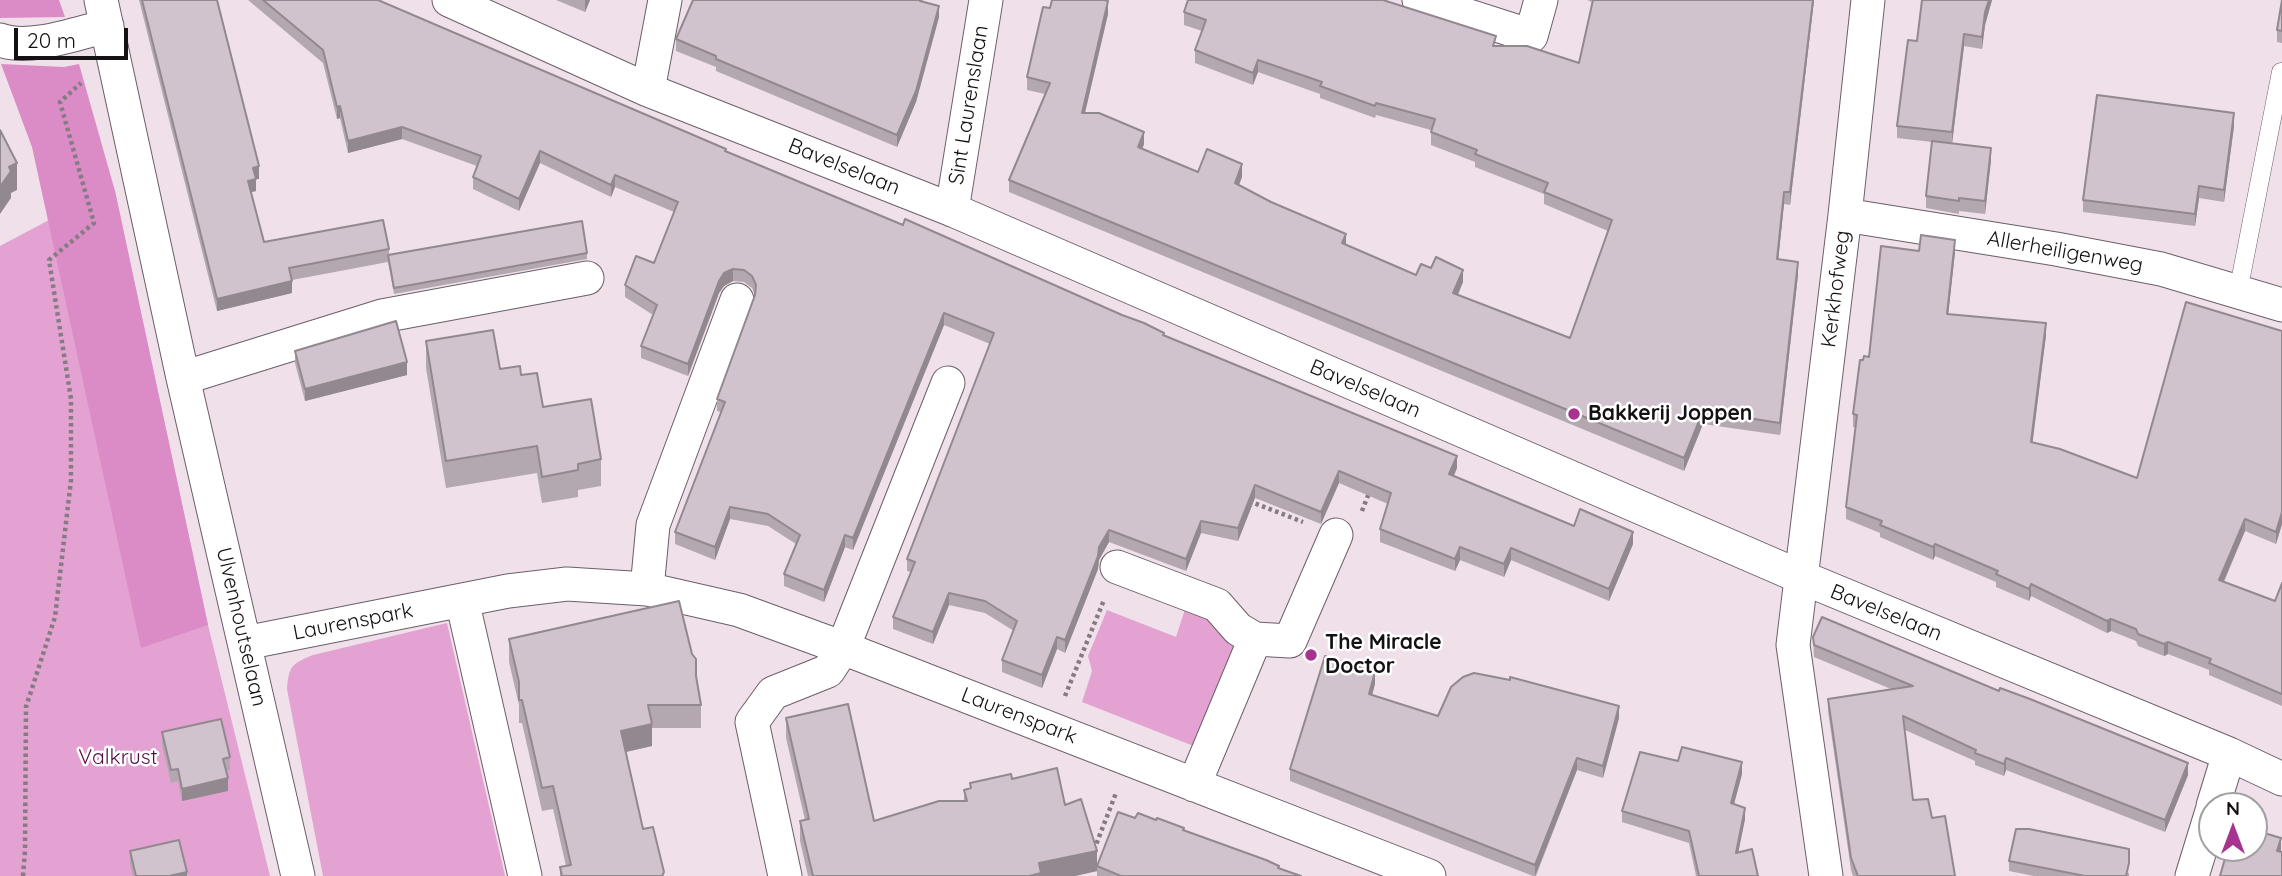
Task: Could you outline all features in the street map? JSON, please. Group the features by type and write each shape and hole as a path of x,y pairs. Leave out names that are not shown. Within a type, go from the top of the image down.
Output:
{"street":[{"name":"Bavelselaan","path":"449,0 648,90 952,210 1801,577 2229,754 2282,779"},
{"path":"648,90 665,0"},
{"name":"Sint Laurenslaan","path":"952,210 986,0"},
{"path":"1419,0 1531,36 1541,0"},
{"name":"Kerkhofweg","path":"1826,876 1793,645 1868,0"},
{"path":"0,40 8,43 33,42 107,27"},
{"name":"Ulvenhoutselaan","path":"107,27 183,378 298,876"},
{"name":"Allerheiligenweg","path":"1845,215 2056,248 2161,270 2282,305"},
{"path":"183,378 382,316 587,278"},
{"path":"647,589 653,525 737,300"},
{"path":"785,876 752,722 773,693 828,671 843,648 948,383"},
{"path":"1117,566 1217,604 1238,629 1255,639 1290,641 1336,536"},
{"name":"Laurenspark","path":"245,643 508,591 566,584 647,589 739,610 843,648 1429,876"},
{"path":"461,600 525,876"},
{"path":"1194,785 1255,639"},
{"path":"2218,792 2229,754"},
{"path":"2192,876 2198,857"}],"lane":[{"path":"2238,292 2281,72"}],"path":[{"path":"23,876 26,707 55,617 71,480 71,399 49,260 94,223 60,102 107,27"},
{"path":"1246,500 1349,541 1370,492"},
{"path":"1052,729 1117,566"},
{"path":"1094,850 1128,759"}],"green space":[{"name":"Valkrust","path":"115,191 208,625 270,876 0,876 0,246 49,220"},
{"path":"1187,603 1232,633 1234,655 1196,747 1082,702 1092,671 1088,656 1107,610 1176,637"},
{"path":"447,623 505,876 323,876 287,689 290,671 300,661 313,655"}],"shaded area":[{"path":"0,0 59,0 65,17 0,18"},
{"path":"1,64 64,67 79,64 115,191 208,625 141,648 32,147"}],"building":[{"path":"142,0 217,0 259,166 253,168 256,179 248,181 264,242 383,220 389,249 289,268 292,281 217,299"},
{"path":"263,0 378,0 726,149 725,151 903,225 905,219 1144,323 1164,333 1163,335 1457,456 1449,474 1574,526 1580,509 1633,532 1609,589 1511,548 1504,564 1460,547 1455,559 1380,529 1391,493 1339,471 1321,512 1255,485 1238,528 1201,521 1186,559 1109,530 1099,547 1098,556 1065,640 1057,637 1042,675 1002,660 1017,621 985,601 949,593 933,632 893,617 915,562 907,559 994,333 944,313 853,538 845,535 824,590 784,574 800,535 768,514 730,507 715,547 675,532 725,402 717,399 755,295 756,285 752,276 744,270 733,269 724,273 688,364 641,346 657,305 625,285 636,256 654,263 678,202 615,175 611,185 540,151 519,199 473,177 481,156 402,127 348,141 323,50"},
{"path":"693,0 920,0 939,6 916,91 897,135 716,59 716,56 676,39"},
{"path":"1052,0 1108,1 1082,113 1099,113 1144,132 1138,147 1198,172 1207,149 1242,164 1235,183 1271,202 1346,234 1342,243 1416,275 1421,264 1431,268 1436,257 1463,270 1453,293 1570,338 1612,220 1544,192 1548,183 1475,154 1477,150 1431,132 1435,119 1376,103 1375,106 1320,86 1322,82 1258,60 1253,73 1195,50 1206,20 1184,12 1188,0 1383,0 1496,36 1493,46 1527,46 1579,63 1593,0 1813,0 1790,192 1784,192 1777,259 1798,262 1780,423 1703,411 1684,458 1009,180 1050,83 1027,77 1043,7 1050,8"},
{"path":"1922,0 1989,0 1982,37 1964,34 1952,132 1897,126 1908,40 1917,41"},
{"path":"2282,0 2282,31 2277,30"},
{"path":"2097,95 2234,113 2224,190 2199,186 2195,214 2083,200"},
{"path":"0,130 17,163 9,167 11,171 0,187"},
{"path":"1932,141 1991,148 1985,201 1959,198 1959,201 1926,196"},
{"path":"582,221 587,253 394,288 388,255"},
{"path":"1921,235 1955,240 1947,314 2046,323 2031,442 2060,449 2137,478 2186,302 2282,331 2282,512 2276,532 2245,519 2219,580 2275,601 2282,583 2282,694 2209,663 2211,659 2168,642 2164,644 2138,634 2136,629 2111,619 2107,621 2031,584 2029,589 1996,574 1998,571 1935,544 1933,547 1880,525 1882,521 1846,507 1857,415 1853,414 1860,360 1863,360 1864,356 1869,357 1881,246 1919,251"},
{"path":"396,321 407,362 305,389 295,351"},
{"path":"493,330 500,369 520,366 521,375 537,373 543,407 591,399 601,459 578,464 578,470 542,477 537,446 446,461 426,341"},
{"path":"679,601 692,654 696,659 701,705 648,705 652,724 621,731 643,829 653,827 664,872 662,876 562,876 560,867 571,865 553,786 542,788 522,700 519,700 519,682 509,639"},
{"path":"1822,617 1999,691 2000,688 2030,699 2188,763 2165,820 2006,758 2004,764 1975,753 1976,750 1903,716 1913,800 1928,799 1932,818 1945,816 1955,876 1858,876 1851,858 1828,699 1913,686 1814,645 1813,637"},
{"path":"1325,656 1375,672 1369,694 1438,716 1451,687 1463,677 1474,673 1510,680 1510,677 1619,706 1603,766 1577,758 1535,865 1290,769"},
{"path":"848,704 874,821 939,801 967,801 964,790 971,788 970,783 1011,774 1012,779 1057,768 1065,805 1081,799 1097,851 1039,863 1041,873 1029,876 813,876 800,821 809,819 786,718"},
{"path":"221,719 230,757 223,759 228,778 182,789 178,769 171,770 162,732"},
{"path":"1682,747 1742,762 1731,803 1745,808 1736,853 1752,849 1758,876 1699,876 1689,831 1622,811 1640,752 1678,761"},
{"path":"1118,812 1135,818 1138,813 1156,820 1157,818 1301,876 1121,876 1097,866"},
{"path":"2016,829 2029,829 2129,849 2126,876 2085,876 2009,861"},
{"path":"2268,834 2281,838 2277,851 2282,852 2282,876 2220,876 2224,862 2268,862"},
{"path":"179,840 187,872 169,876 136,876 130,851"}],"place":[{"name":"Bakkerij Joppen","path":"1574,414"},
{"name":"The Miracle Doctor","path":"1311,655"}]}
